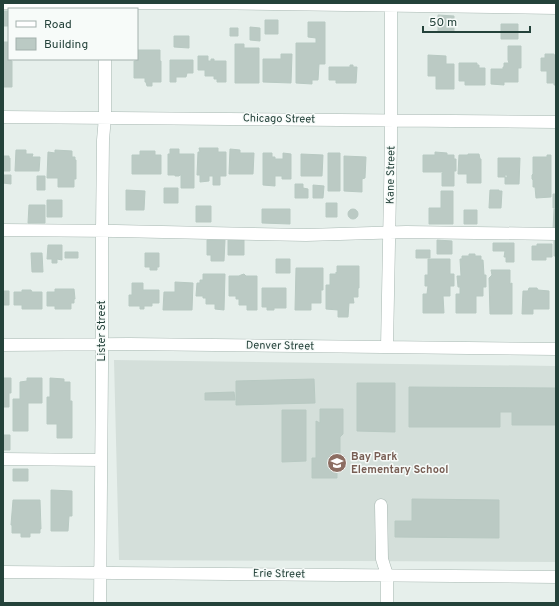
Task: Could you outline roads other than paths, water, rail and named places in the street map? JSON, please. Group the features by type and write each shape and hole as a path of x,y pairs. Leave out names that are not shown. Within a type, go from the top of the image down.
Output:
{"street":[{"path":"3,3 105,5 391,4 556,8"},
{"name":"Kane Street","path":"387,347 390,233 391,4"},
{"name":"Lister Street","path":"100,603 102,231 105,60"},
{"name":"Chicago Street","path":"3,117 556,122"},
{"path":"3,230 306,235 390,233 556,234"},
{"name":"Denver Street","path":"3,344 556,349"},
{"path":"3,459 101,460"},
{"path":"381,505 382,559 387,575 387,603"},
{"name":"Erie Street","path":"3,572 556,577"}],"place":[{"name":"Bay Park Elementary School","path":"337,463"}]}
